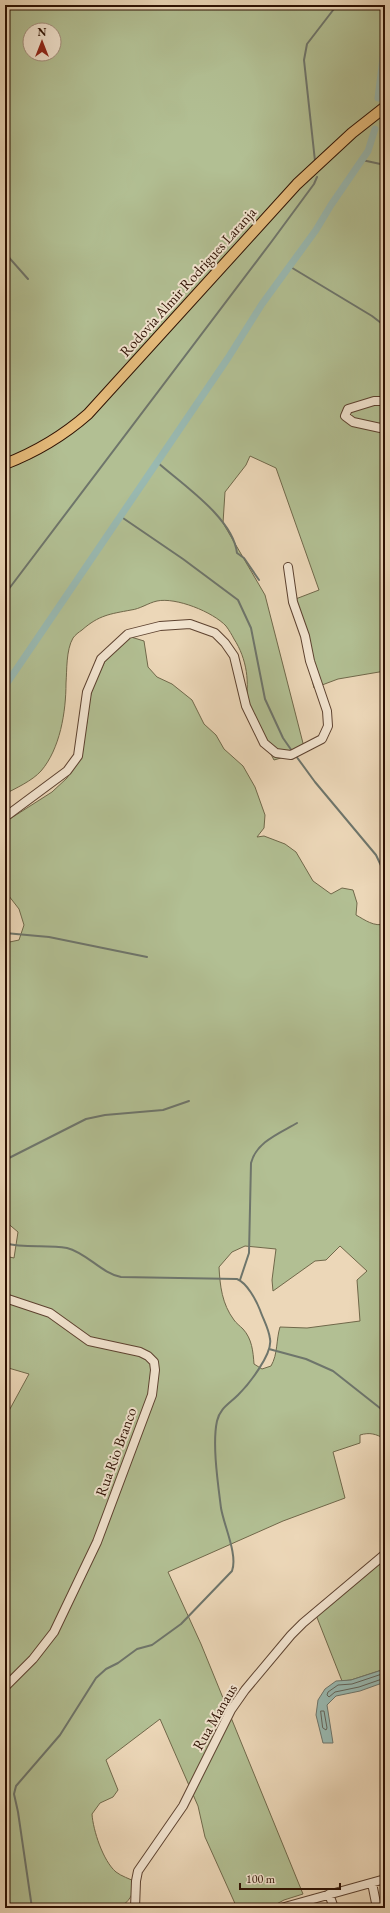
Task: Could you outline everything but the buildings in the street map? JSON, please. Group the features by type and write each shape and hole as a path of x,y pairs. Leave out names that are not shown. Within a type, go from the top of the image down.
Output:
{"main road":[{"name":"Rodovia Almir Rodrigues Laranja","path":"5,464 30,454 55,440 88,414 293,188 334,149 385,107"}],"street":[{"path":"385,401 374,401 348,409 345,416 353,422 385,429"},
{"path":"5,817 67,771 78,756 87,692 101,659 128,634 160,626 190,624 215,633 225,643 234,656 246,706 264,743 276,753 291,755 322,739 328,726 327,711 310,661 305,636 293,602 288,567"},
{"name":"Rua Rio Branco","path":"5,1298 50,1313 89,1341 140,1352 148,1356 154,1362 155,1370 152,1395 97,1542 54,1632 33,1658 5,1687"},
{"name":"Rua Manaus","path":"135,1908 136,1880 138,1872 183,1806 238,1700 291,1635 385,1554"},
{"path":"286,1907 385,1879"},
{"path":"372,1883 377,1908"},
{"path":"329,1894 334,1908"}],"green space":[{"path":"5,5 385,5 385,671 338,679 314,688 293,600 319,590 276,468 250,456 246,465 225,492 223,523 265,595 305,751 274,760 245,706 247,680 245,663 226,626 212,616 194,607 184,603 165,600 99,618 74,637 68,654 65,706 61,730 48,762 37,775 5,794"},
{"path":"131,637 144,641 148,667 157,677 172,684 192,700 204,724 216,735 224,749 243,766 255,787 265,815 264,828 257,837 264,836 285,844 296,852 313,881 331,894 342,888 353,890 357,903 356,915 373,924 385,924 385,1439 373,1434 360,1435 360,1443 333,1452 345,1498 283,1521 168,1572 201,1644 303,1894 284,1900 269,1908 237,1908 205,1837 198,1806 160,1719 106,1760 118,1790 113,1797 100,1803 92,1814 94,1828 107,1861 116,1872 136,1882 132,1894 128,1900 118,1908 5,1908 5,1418 29,1374 5,1367 5,1256 14,1258 18,1232 5,1221 5,943 19,940 24,925 19,909 5,891 5,822 52,792 67,778 79,757 87,722 92,689 105,661","holes":["245,1246 276,1249 272,1280 273,1291 315,1261 326,1260 340,1246 367,1271 357,1280 360,1321 307,1328 280,1327 276,1352 271,1366 262,1369 254,1364 250,1341 246,1333 230,1314 224,1301 219,1267 232,1252"]},
{"path":"385,1558 385,1669 351,1680 342,1681 316,1615"}],"water":[{"path":"385,1669 385,1682 360,1691 336,1696 327,1705 333,1743 323,1743 316,1715 318,1700 325,1689 336,1681 351,1680"}],"waterway":[{"path":"315,161 304,60 307,44 337,5"},
{"path":"378,98 385,42"},
{"path":"5,686 228,358 262,304 316,230 331,205 368,151 375,129"},
{"path":"362,160 385,165"},
{"path":"5,594 272,241 314,184 317,177"},
{"path":"5,253 28,279"},
{"path":"289,266 372,316 385,326"},
{"path":"157,462 193,492 217,515 233,540 237,553 244,558 259,580"},
{"path":"120,516 183,559 238,600 251,628 265,699 283,738 292,751"},
{"path":"296,756 315,782 376,855 385,874"},
{"path":"5,933 49,937 147,957"},
{"path":"5,1160 86,1119 105,1115 163,1110 189,1101"},
{"path":"240,1280 249,1253 251,1163 258,1149 263,1144 297,1123"},
{"path":"5,1243 20,1246 51,1246 67,1248 81,1254 114,1275 121,1277 237,1279 248,1288 254,1297 270,1339 268,1353 259,1369 238,1395 225,1406 217,1421 215,1441 217,1476 221,1508 232,1549 232,1571 181,1624 152,1645 137,1649 118,1663 106,1669 96,1678 60,1735 16,1786 14,1794 32,1908"},
{"path":"269,1349 306,1359 333,1371 385,1412"}]}
